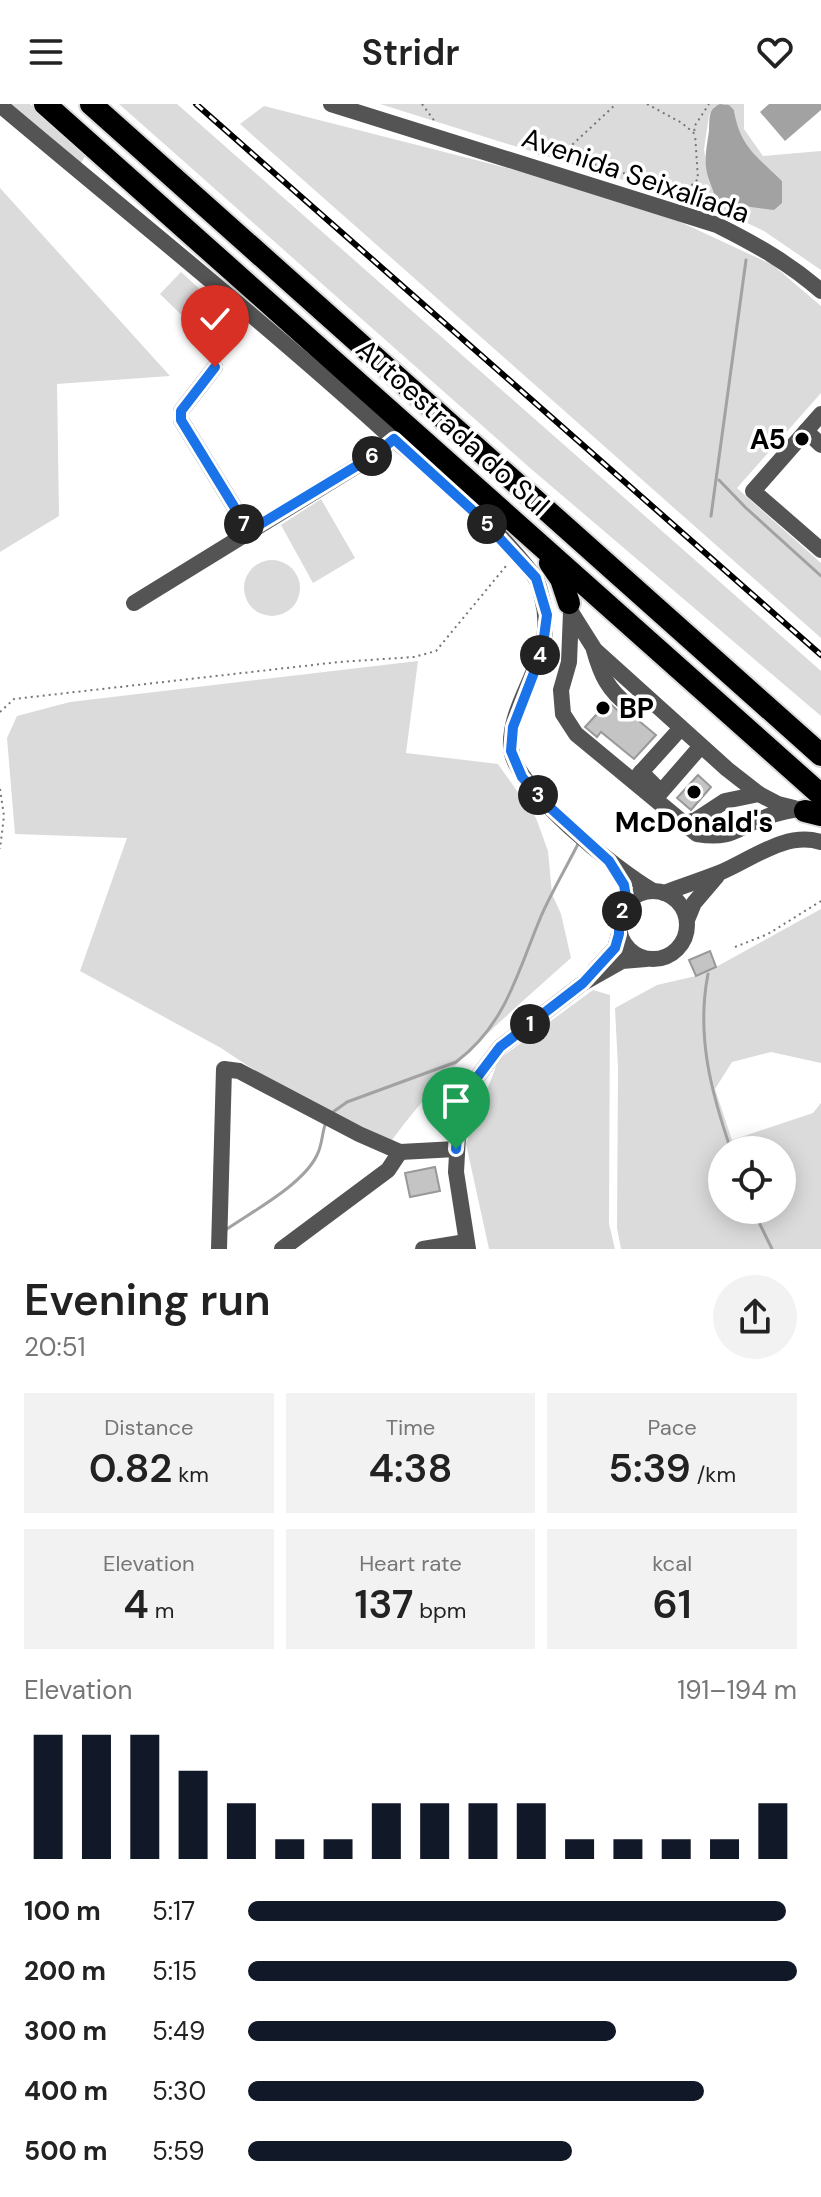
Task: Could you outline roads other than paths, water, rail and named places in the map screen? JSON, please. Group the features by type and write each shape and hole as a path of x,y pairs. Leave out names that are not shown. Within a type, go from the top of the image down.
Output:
{"highway":[{"name":"Autoestrada do Sul","path":"45,104 515,523 812,808"},
{"name":"Autoestrada do Sul","path":"91,104 821,755"},
{"path":"515,523 561,579 570,608"}],"street":[{"name":"Avenida Seixalíada","path":"331,104 717,225 770,252 821,291"},
{"path":"0,105 321,374 482,519 536,578 547,615 542,652 513,727 511,751 522,777 545,803 609,861 676,901 687,920"},
{"path":"215,367 181,411 181,420 249,531"},
{"path":"821,414 753,491 821,550"},
{"path":"806,431 821,445"},
{"path":"134,603 373,456 394,439"},
{"path":"570,608 594,649 759,794 778,804 812,808"},
{"path":"570,608 569,662 561,690 563,714 576,734 661,792 701,746"},
{"path":"636,777 681,728"},
{"path":"636,777 683,824 697,834 714,837 729,835 768,816 812,808"},
{"path":"683,824 696,820 725,801 759,794"},
{"path":"583,983 615,948 619,921 627,903 643,892 659,892 721,872 771,847 797,839 821,842"},
{"path":"609,861 624,885 627,903"},
{"path":"423,1249 467,1246 456,1172 460,1100 500,1047 583,983 622,961 666,957 685,938 687,920 694,903 721,872"},
{"path":"619,934 625,946 646,959"},
{"path":"219,1249 224,1069 239,1071 400,1152 456,1149"},
{"path":"282,1249 388,1170 400,1152"}],"waterway":[{"path":"711,516 746,260"},
{"path":"719,480 821,576"},
{"path":"333,1112 347,1102 456,1062 488,1031 509,995 542,914 579,842"},
{"path":"708,974 705,1041 712,1085 726,1136"},
{"path":"224,1231 300,1177 317,1155 325,1125"},
{"path":"760,1224 772,1249"}],"railway":[{"path":"196,104 821,655"}],"place":[{"name":"A5","path":"802,439"},
{"name":"BP","path":"603,708"},
{"name":"McDonald's","path":"694,792"}]}
